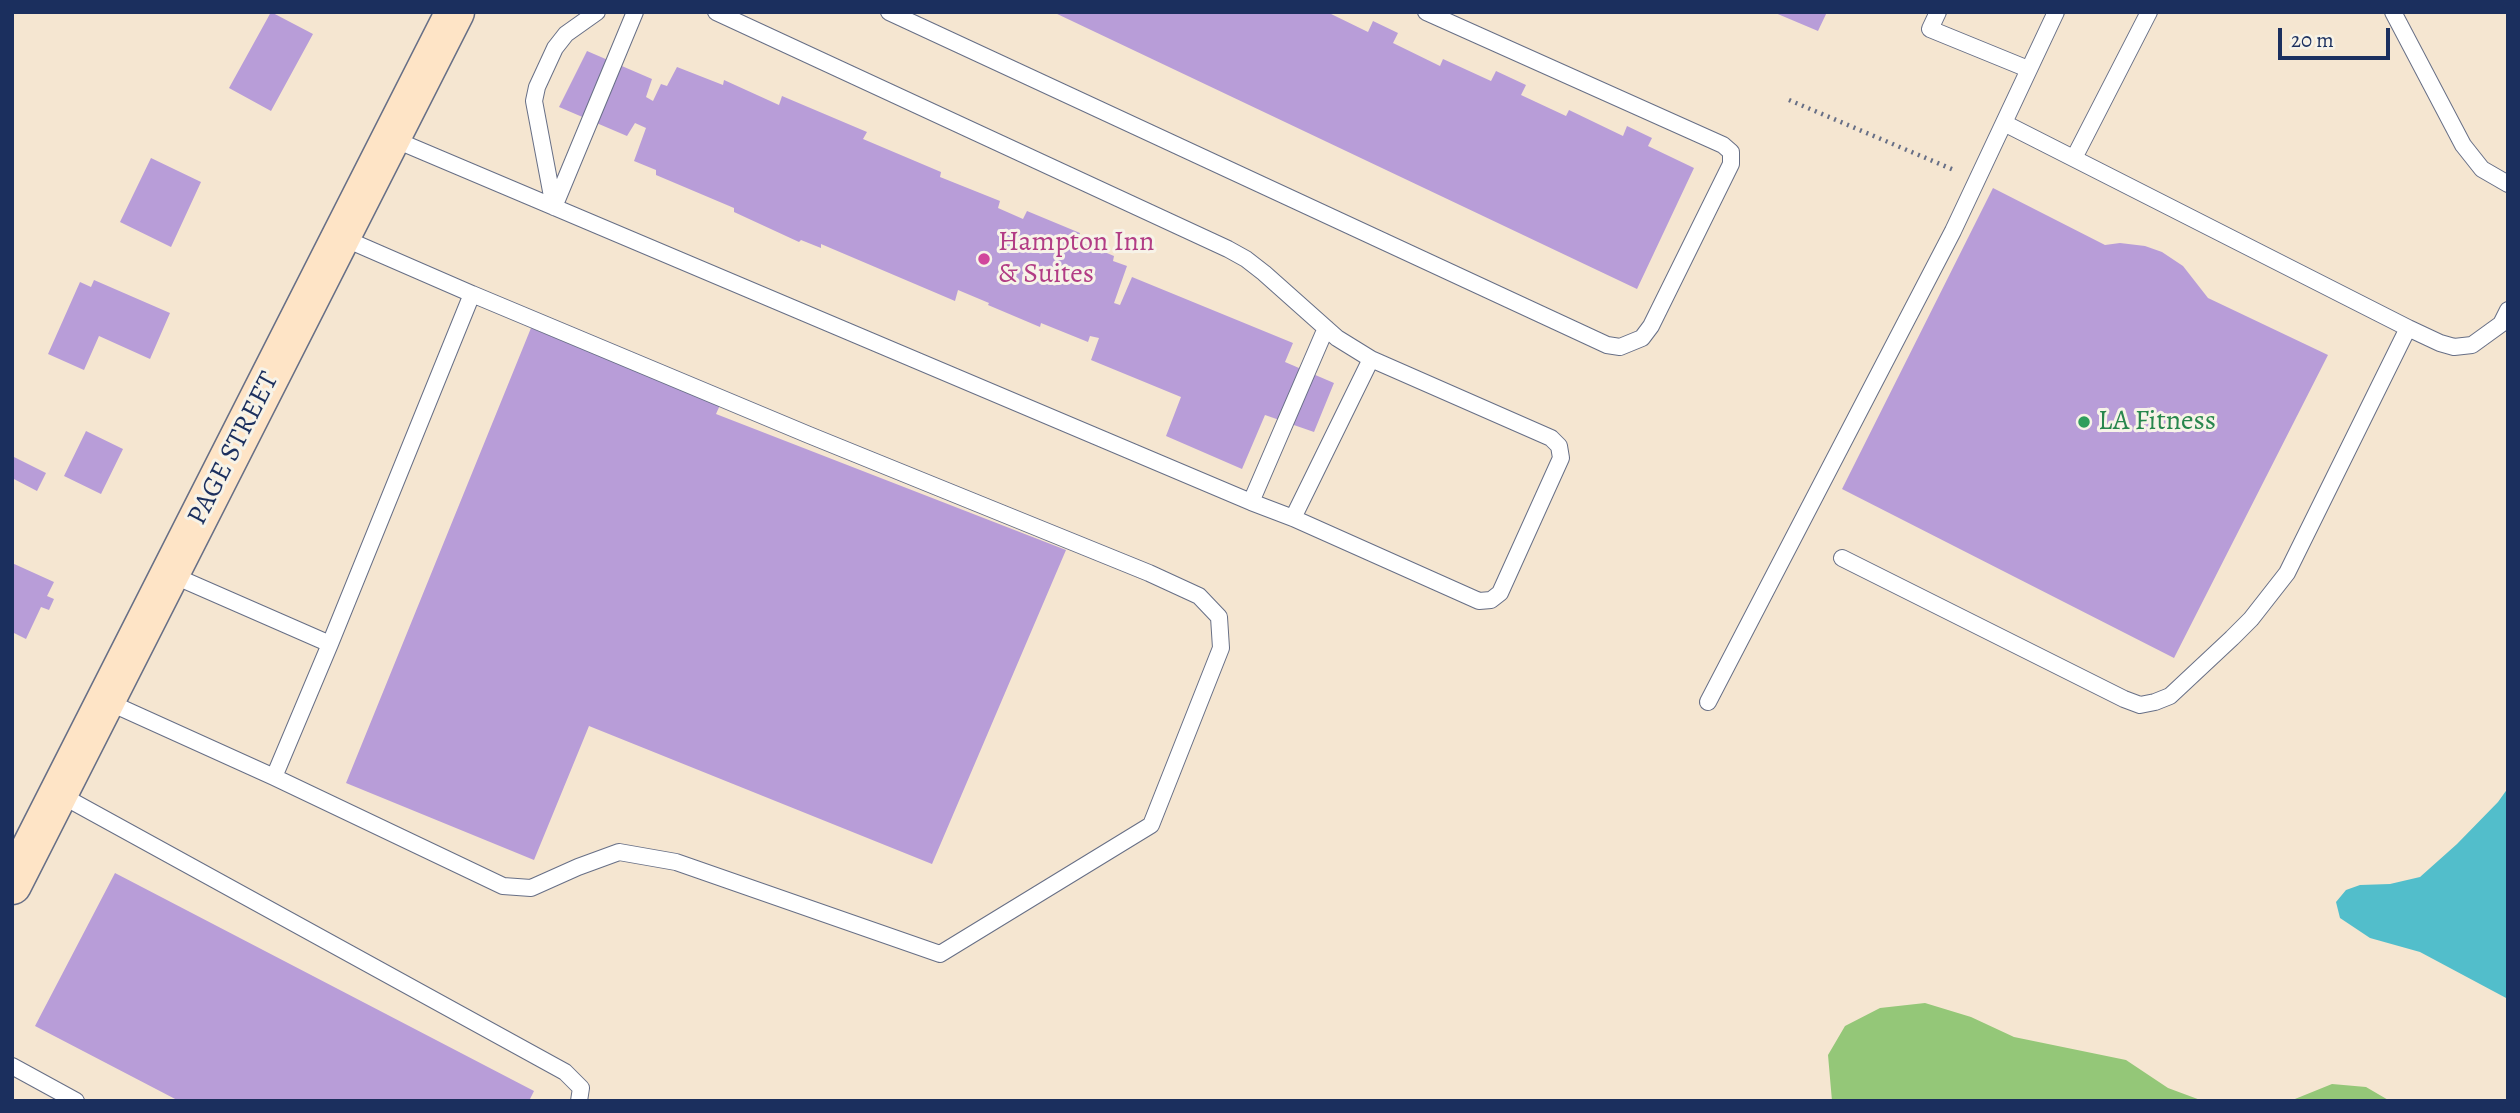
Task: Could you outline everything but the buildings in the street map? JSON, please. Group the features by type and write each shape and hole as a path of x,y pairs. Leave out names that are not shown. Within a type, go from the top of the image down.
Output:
{"main road":[{"name":"PAGE STREET","path":"12,885 22,844 59,794 455,12"}],"lane":[{"path":"554,207 534,101 537,87 555,48 566,34 597,12"},
{"path":"554,207 635,12"},
{"path":"391,138 1293,518 1479,601 1491,600 1500,593 1561,458 1559,446 1551,438 1371,359 1337,338 1246,258 716,12"},
{"path":"889,12 1607,345 1620,347 1642,338 1651,326 1731,164 1731,152 1723,145 1426,12"},
{"path":"1938,12 1930,29 2028,69"},
{"path":"1709,702 1952,231 2056,12"},
{"path":"2074,158 2149,12"},
{"path":"2393,12 2468,152 2482,169 2508,184"},
{"path":"2004,123 2440,343 2454,347 2472,345 2501,324 2508,310"},
{"path":"106,701 503,886 531,888 619,852 676,862 940,954 1151,825 1222,648 1219,617 1199,596 341,237"},
{"path":"274,777 472,294"},
{"path":"1251,502 1326,328"},
{"path":"1842,558 2124,699 2140,705 2171,696 2250,619 2287,573 2408,328"},
{"path":"1293,518 1371,359"},
{"path":"170,574 330,644"},
{"path":"59,794 565,1072 581,1088 579,1101"},
{"path":"12,1066 76,1101"}],"path":[{"path":"1789,100 1955,170"}],"green space":[{"path":"1925,1003 1971,1017 2014,1037 2126,1060 2168,1088 2203,1101 1832,1101 1828,1055 1845,1026 1880,1008"},
{"path":"2332,1084 2366,1087 2390,1101 2290,1101"}],"water":[{"path":"2508,788 2508,999 2420,952 2370,938 2340,918 2336,902 2346,890 2360,885 2390,884 2420,877 2457,844"}],"place":[{"name":"Hampton Inn & Suites","path":"984,259"},
{"name":"LA Fitness","path":"2084,422"}]}
